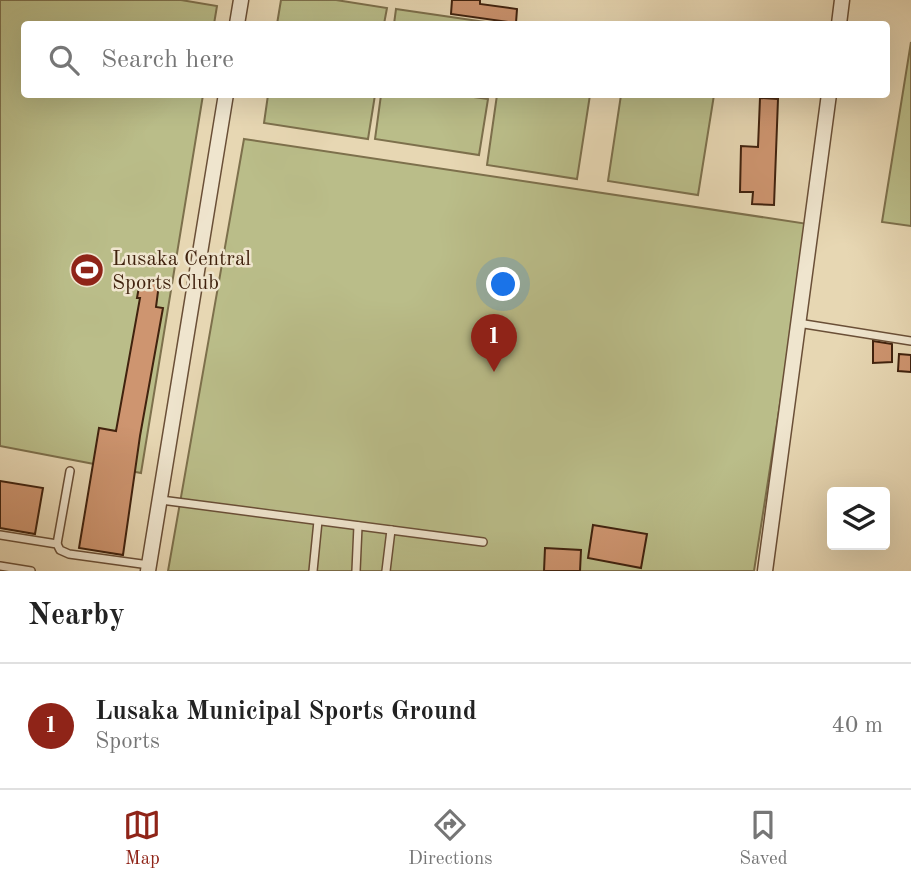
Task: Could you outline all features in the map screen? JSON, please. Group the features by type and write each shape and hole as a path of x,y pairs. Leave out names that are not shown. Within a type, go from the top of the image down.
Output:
{"street":[{"path":"238,21 241,0"},
{"path":"839,21 842,0"},
{"path":"149,568 225,98"},
{"path":"765,571 828,98"}],"lane":[{"path":"797,323 911,341"},
{"path":"69,471 57,544 60,550 69,554 149,568"},
{"path":"161,500 483,542"},
{"path":"313,571 318,521"},
{"path":"356,571 359,526"},
{"path":"386,571 391,530"},
{"path":"0,535 57,544"},
{"path":"0,566 31,571"}],"green space":[{"name":"Lusaka Central Sports Club","path":"0,0 181,0 217,6 214,21 21,21 21,98 203,98 141,473 0,446"},
{"path":"281,0 336,0 387,8 385,21 278,21"},
{"path":"396,9 478,21 394,21"},
{"path":"911,42 911,226 882,222"},
{"path":"268,98 375,98 368,139 264,123"},
{"path":"381,98 488,99 479,155 375,139"},
{"path":"497,98 590,98 577,179 487,165"},
{"path":"621,98 714,98 698,195 608,181"},
{"path":"244,139 808,224 754,571 168,571"}],"building":[{"path":"452,0 480,0 480,4 517,9 516,21 451,14"},
{"path":"760,98 778,99 774,205 752,204 753,192 740,192 741,146 758,147"},
{"path":"140,281 159,284 156,307 163,308 140,436 123,555 79,548 99,428 116,431 140,298 137,298"},
{"path":"873,341 892,344 892,362 873,363"},
{"path":"899,354 911,355 911,372 898,371"},
{"path":"0,481 43,488 35,534 0,528"},
{"path":"593,525 647,534 641,568 588,558"},
{"path":"545,548 581,550 580,571 544,571"}],"place":[{"name":"Lusaka Central Sports Club","path":"87,270"},
{"name":"Lusaka Municipal Sports Ground","path":"494,372"}]}
